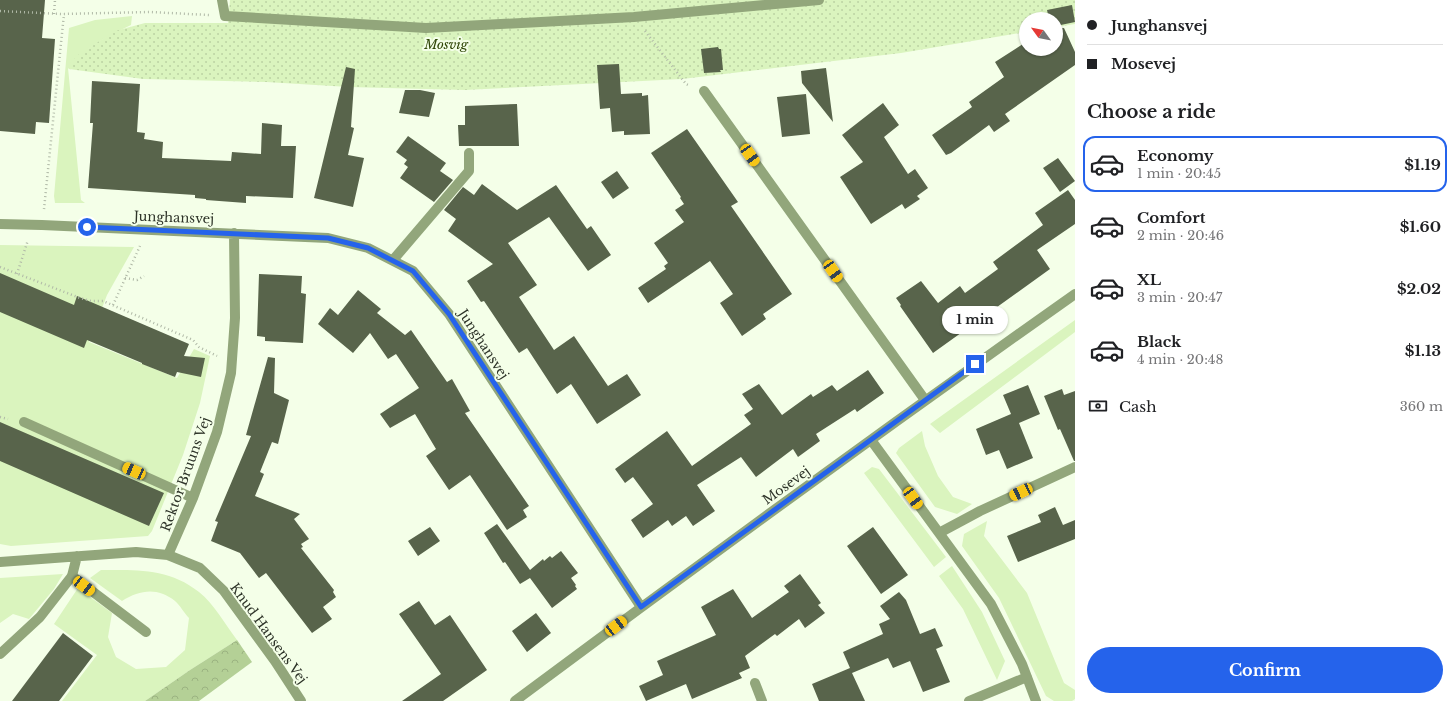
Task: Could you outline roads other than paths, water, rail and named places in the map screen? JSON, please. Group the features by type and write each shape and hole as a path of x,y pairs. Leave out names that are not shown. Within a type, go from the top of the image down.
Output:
{"street":[{"path":"222,0 225,16 426,28 634,17 819,0"},
{"path":"704,91 925,400"},
{"path":"393,260 469,171 469,153"},
{"name":"Junghansvej","path":"0,224 38,224 328,238 368,248 413,271 449,314 641,607"},
{"name":"Rektor Bruuns Vej","path":"168,555 193,498 217,432 231,373 235,318 234,233"},
{"name":"Mosevej","path":"515,701 641,607 925,400 1075,294"},
{"path":"24,422 193,498"},
{"path":"871,440 991,604 1026,676 1036,701"},
{"path":"939,533 980,511 1075,467"},
{"name":"Knud Hansens Vej","path":"0,562 136,552 168,555 200,568 224,590 275,661 301,701"},
{"path":"0,654 40,617 72,576 77,556"},
{"path":"72,576 146,632"},
{"path":"969,701 1026,676"},
{"path":"754,683 762,701"}],"park label":[{"name":"Mosvig","path":"446,44"}]}
